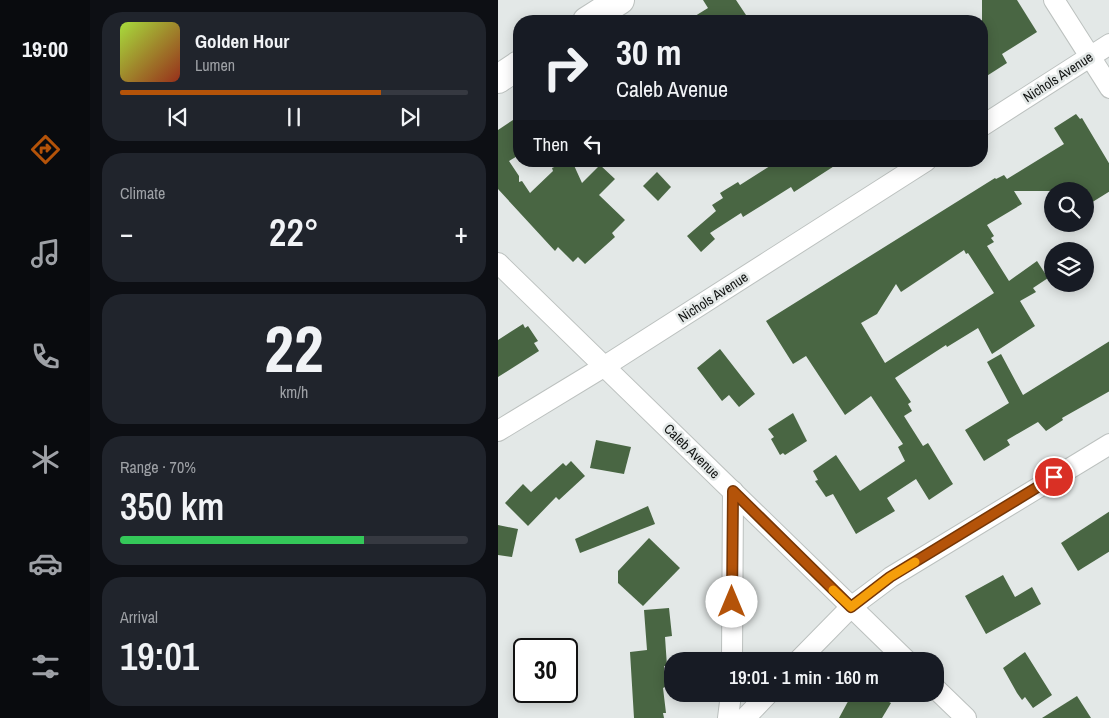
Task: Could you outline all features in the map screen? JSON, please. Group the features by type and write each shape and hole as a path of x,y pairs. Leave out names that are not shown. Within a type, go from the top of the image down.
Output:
{"main road":[{"path":"596,15 620,0"},
{"path":"498,79 513,69"}],"street":[{"path":"1054,0 1110,88"},
{"name":"Nichols Avenue","path":"988,122 1110,44"},
{"name":"Nichols Avenue","path":"498,431 606,366 917,167"},
{"name":"Caleb Avenue","path":"498,263 606,366 898,652"},
{"path":"807,652 851,607 890,577 1110,444"},
{"path":"732,652 733,491"},
{"path":"944,697 966,718"},
{"path":"728,718 730,702"},
{"path":"745,718 760,702"}],"building":[{"path":"703,0 736,0 746,15 697,15 708,8"},
{"path":"982,0 1017,0 1037,32 1002,54 1007,63 988,75 988,15 982,15"},
{"path":"1076,114 1080,119 1082,118 1110,165 1110,191 1094,201 1094,182 1044,182 1044,191 1014,191 1022,204 987,225 994,236 991,238 994,242 987,246 1009,281 1037,261 1044,272 1044,281 1033,288 1036,292 1020,301 1035,326 992,354 978,328 947,347 946,345 895,378 911,402 908,404 912,411 904,416 923,446 928,443 953,484 929,500 916,479 887,498 895,511 856,534 833,494 826,497 815,481 818,480 813,471 836,455 860,491 905,461 898,447 903,444 871,396 845,415 806,356 793,364 766,321 995,178 1004,175 1007,179 1064,144 1054,128","holes":["964,250 966,254 968,253 994,293 885,363 861,323 877,314 896,284 901,292"]},
{"path":"513,120 513,159 509,161 519,176 519,182 522,181 530,193 553,171 552,168 554,167 575,167 582,183 598,167 602,167 615,179 599,195 625,220 612,233 615,237 585,264 578,257 573,262 558,247 555,251 498,189 498,130"},
{"path":"768,167 833,167 794,192 791,187 743,217 741,213 710,233 715,239 701,252 687,236 716,211 712,205 723,198 720,193 738,182 740,185"},
{"path":"657,172 671,187 658,201 643,186"},
{"path":"523,324 525,328 528,326 538,341 534,343 539,351 498,377 498,340"},
{"path":"1110,341 1110,391 1062,418 1063,420 1046,431 1038,422 1007,440 1010,445 984,461 965,430 1009,403 987,362 1001,354 1023,395"},
{"path":"720,349 755,394 739,407 729,395 722,401 697,368"},
{"path":"793,413 807,441 785,455 783,453 780,455 771,439 774,437 768,429"},
{"path":"596,440 631,447 624,474 590,468"},
{"path":"571,461 585,476 559,500 556,497 528,526 505,503 523,484 531,492 563,463 566,466"},
{"path":"648,506 655,524 580,553 575,539"},
{"path":"1110,511 1110,551 1078,571 1061,543"},
{"path":"498,525 518,529 512,557 498,555"},
{"path":"649,538 680,568 643,606 618,583 618,571"},
{"path":"1003,575 1015,597 1032,587 1041,604 986,634 965,596"},
{"path":"669,608 672,636 665,637 666,652 664,652 663,688 666,713 663,713 664,718 634,718 630,652 647,650 644,610"},
{"path":"1025,652 1052,695 1033,708 1025,697 1022,700 1003,668"},
{"path":"1077,696 1091,718 1042,718"},
{"path":"848,702 891,703 882,718 839,718"}],"slow traffic":[{"path":"833,590 851,607 890,577 915,562"}],"route":[{"path":"732,602 733,491 851,607 890,577 1054,477"}]}
